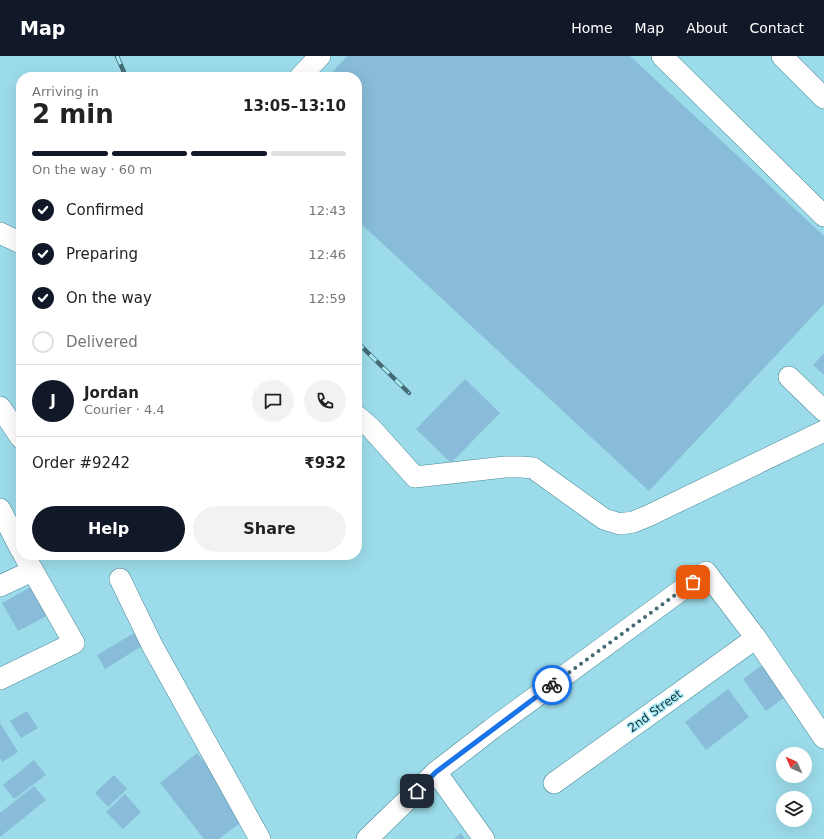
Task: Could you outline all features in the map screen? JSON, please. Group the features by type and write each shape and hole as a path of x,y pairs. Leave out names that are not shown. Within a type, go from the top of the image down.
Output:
{"street":[{"path":"305,72 320,56"},
{"path":"662,56 824,216"},
{"path":"782,56 824,98"},
{"path":"0,233 16,241"},
{"path":"789,377 824,411"},
{"path":"0,407 16,431"},
{"path":"362,420 371,428 415,477 506,467 533,468 604,520 620,524 633,522 648,516 824,431"},
{"path":"0,509 16,540"},
{"path":"0,586 28,563 74,643 0,679"},
{"path":"367,839 436,772 499,723 706,572 756,638 824,738"},
{"path":"120,579 152,645 260,839"},
{"name":"2nd Street","path":"554,783 756,638"},
{"path":"436,772 484,839"}],"building":[{"path":"347,56 630,56 824,236 824,304 649,491 362,225 362,72 333,72"},
{"path":"824,353 824,375 813,365"},
{"path":"465,379 500,413 451,463 416,429"},
{"path":"38,583 54,612 18,631 2,603"},
{"path":"134,633 142,646 105,669 97,655"},
{"path":"769,660 792,692 766,711 743,679"},
{"path":"728,689 749,717 706,750 685,722"},
{"path":"27,711 38,728 21,738 10,721"},
{"path":"0,723 18,752 2,762 0,758"},
{"path":"197,753 248,817 219,839 204,839 160,783"},
{"path":"34,760 46,775 14,799 3,785"},
{"path":"114,775 127,789 108,807 95,793"},
{"path":"34,786 46,800 0,837 0,813"},
{"path":"125,794 141,812 123,829 106,812"},
{"path":"461,833 465,839 454,839"}],"railway":[{"path":"117,56 124,72"},
{"path":"362,347 409,393"}],"way so far":[{"path":"552,685 693,582"}],"route":[{"path":"417,791 436,772 552,685"}]}
